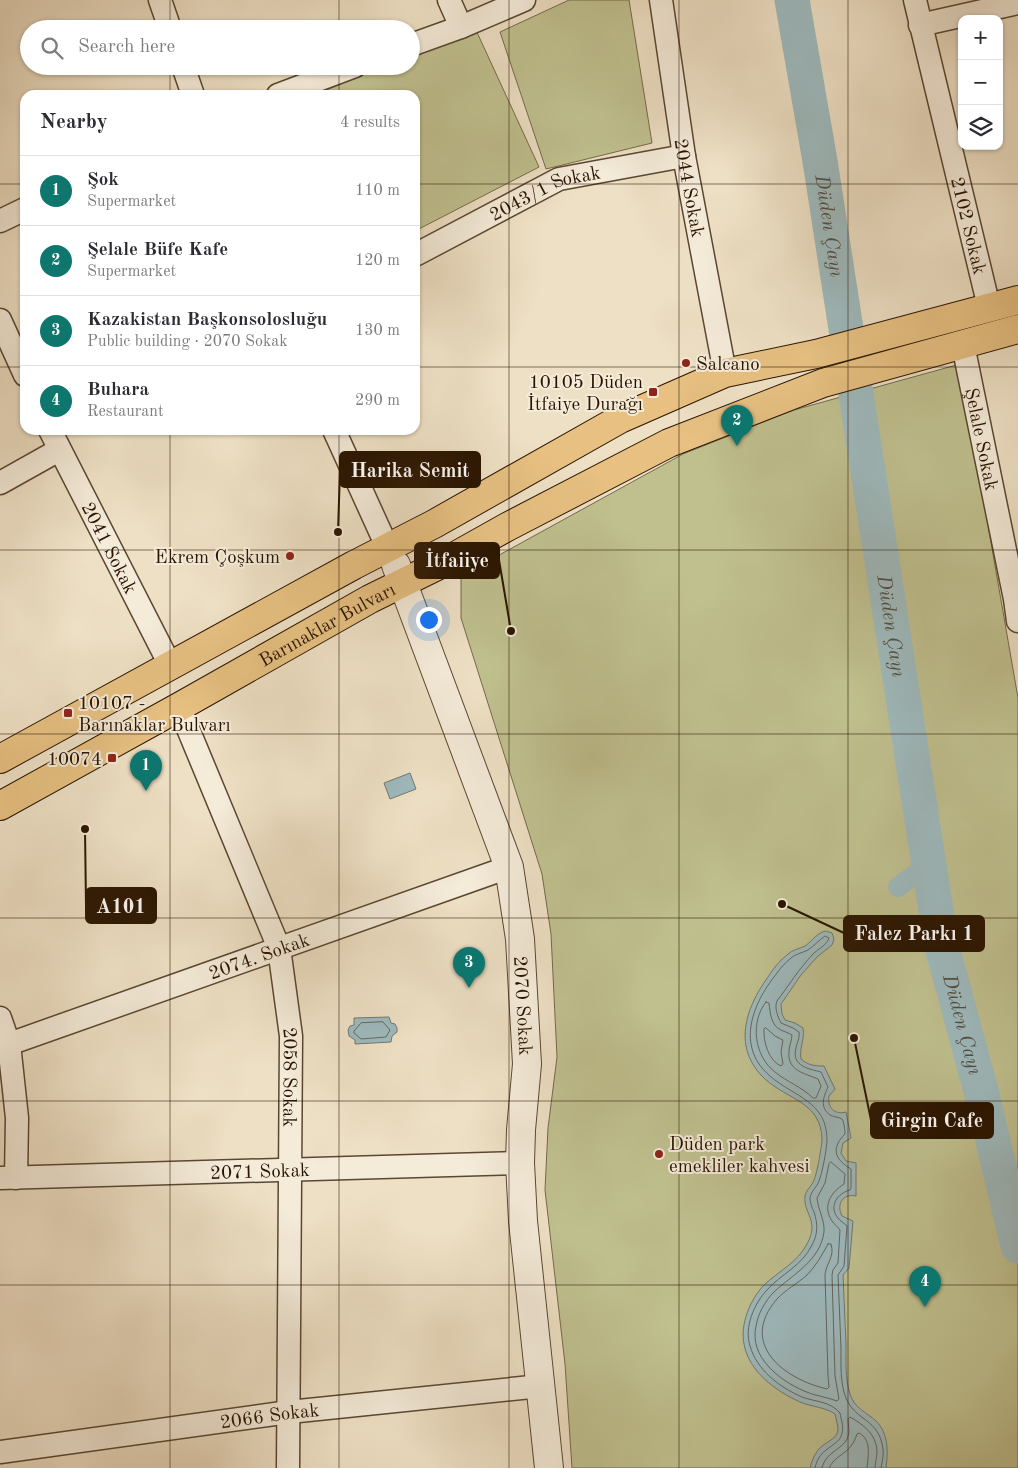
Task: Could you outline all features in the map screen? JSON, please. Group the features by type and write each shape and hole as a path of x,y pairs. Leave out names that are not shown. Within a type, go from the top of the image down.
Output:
{"main road":[{"path":"989,307 1018,300"},
{"name":"Barınaklar Bulvarı","path":"0,806 370,599 395,565 434,524 620,419 725,373 816,354 989,307"},
{"name":"Barınaklar Bulvarı","path":"0,759 170,665 395,565 441,564 507,527 669,443 823,383 963,346 1018,329"}],"street":[{"path":"160,0 167,20"},
{"path":"449,0 461,27"},
{"path":"420,42 461,27 524,0"},
{"name":"2044 Sokak","path":"662,0 684,156 725,373"},
{"name":"2102 Sokak","path":"914,0 989,307"},
{"path":"920,25 1018,2"},
{"path":"186,75 190,90"},
{"path":"291,90 331,75"},
{"name":"2043/1 Sokak","path":"420,252 559,180 684,156"},
{"path":"0,221 20,211"},
{"path":"0,320 20,364"},
{"name":"Şelale Sokak","path":"963,346 1017,606"},
{"path":"336,435 395,565"},
{"path":"0,483 55,440"},
{"name":"2041 Sokak","path":"55,440 170,665"},
{"name":"2070 Sokak","path":"395,565 509,867 520,940 527,1064 520,1163 523,1221 549,1468"},
{"name":"2058 Sokak","path":"179,707 279,948 291,1036 288,1468"},
{"name":"2074. Sokak","path":"9,1044 509,867"},
{"path":"0,1018 9,1044 17,1118 8,1178"},
{"name":"2071 Sokak","path":"8,1178 520,1163"},
{"name":"2066 Sokak","path":"0,1452 288,1412 541,1386"}],"green space":[{"path":"569,0 629,0 652,143 546,169 500,32"},
{"path":"475,28 539,167 420,228 420,90 326,90 362,75 420,75 420,51"},
{"path":"960,364 1018,698 1018,1468 572,1468 565,1364 545,1190 548,1128 557,1057 551,934 542,874 461,618 461,576 683,454 794,410"}],"water":[{"path":"410,773 416,789 390,799 384,783"},
{"path":"826,931 832,933 834,939 832,945 817,957 801,975 781,1004 782,1014 785,1020 803,1028 801,1059 811,1065 824,1066 835,1089 829,1096 829,1104 835,1111 846,1112 851,1138 843,1143 841,1153 846,1161 856,1163 856,1196 847,1196 840,1204 842,1216 853,1221 849,1268 843,1275 848,1388 854,1403 876,1421 883,1432 887,1450 886,1468 810,1468 819,1449 834,1438 837,1433 838,1428 835,1414 800,1402 773,1386 751,1363 743,1336 747,1313 754,1298 764,1285 799,1256 811,1236 812,1223 806,1208 805,1196 815,1177 822,1139 816,1117 810,1109 774,1086 755,1067 748,1054 745,1042 748,1015 760,989 782,959"},
{"path":"389,1017 391,1023 395,1024 397,1028 397,1032 392,1036 391,1042 355,1044 355,1040 349,1036 348,1030 350,1026 354,1025 354,1018"}],"waterway":[{"name":"Düden Çayı","path":"792,0 820,161 941,943 981,1091 1018,1246"},
{"path":"898,887 929,864"}],"place":[{"name":"Salcano","path":"686,363"},
{"name":"10105 Düden İtfaiye Durağı","path":"653,392"},
{"name":"Şelale Büfe Kafe","path":"737,446"},
{"name":"Harika Semit","path":"338,532"},
{"name":"Ekrem Çoşkum","path":"290,556"},
{"name":"İtfaiiye","path":"511,631"},
{"name":"10107 - Barınaklar Bulvarı","path":"68,713"},
{"name":"10074","path":"112,758"},
{"name":"Şok","path":"146,791"},
{"name":"A101","path":"85,829"},
{"name":"Falez Parkı 1","path":"782,904"},
{"name":"Kazakistan Başkonsolosluğu","path":"469,988"},
{"name":"Girgin Cafe","path":"854,1038"},
{"name":"Düden park emekliler kahvesi","path":"659,1154"},
{"name":"Buhara","path":"925,1307"}]}
